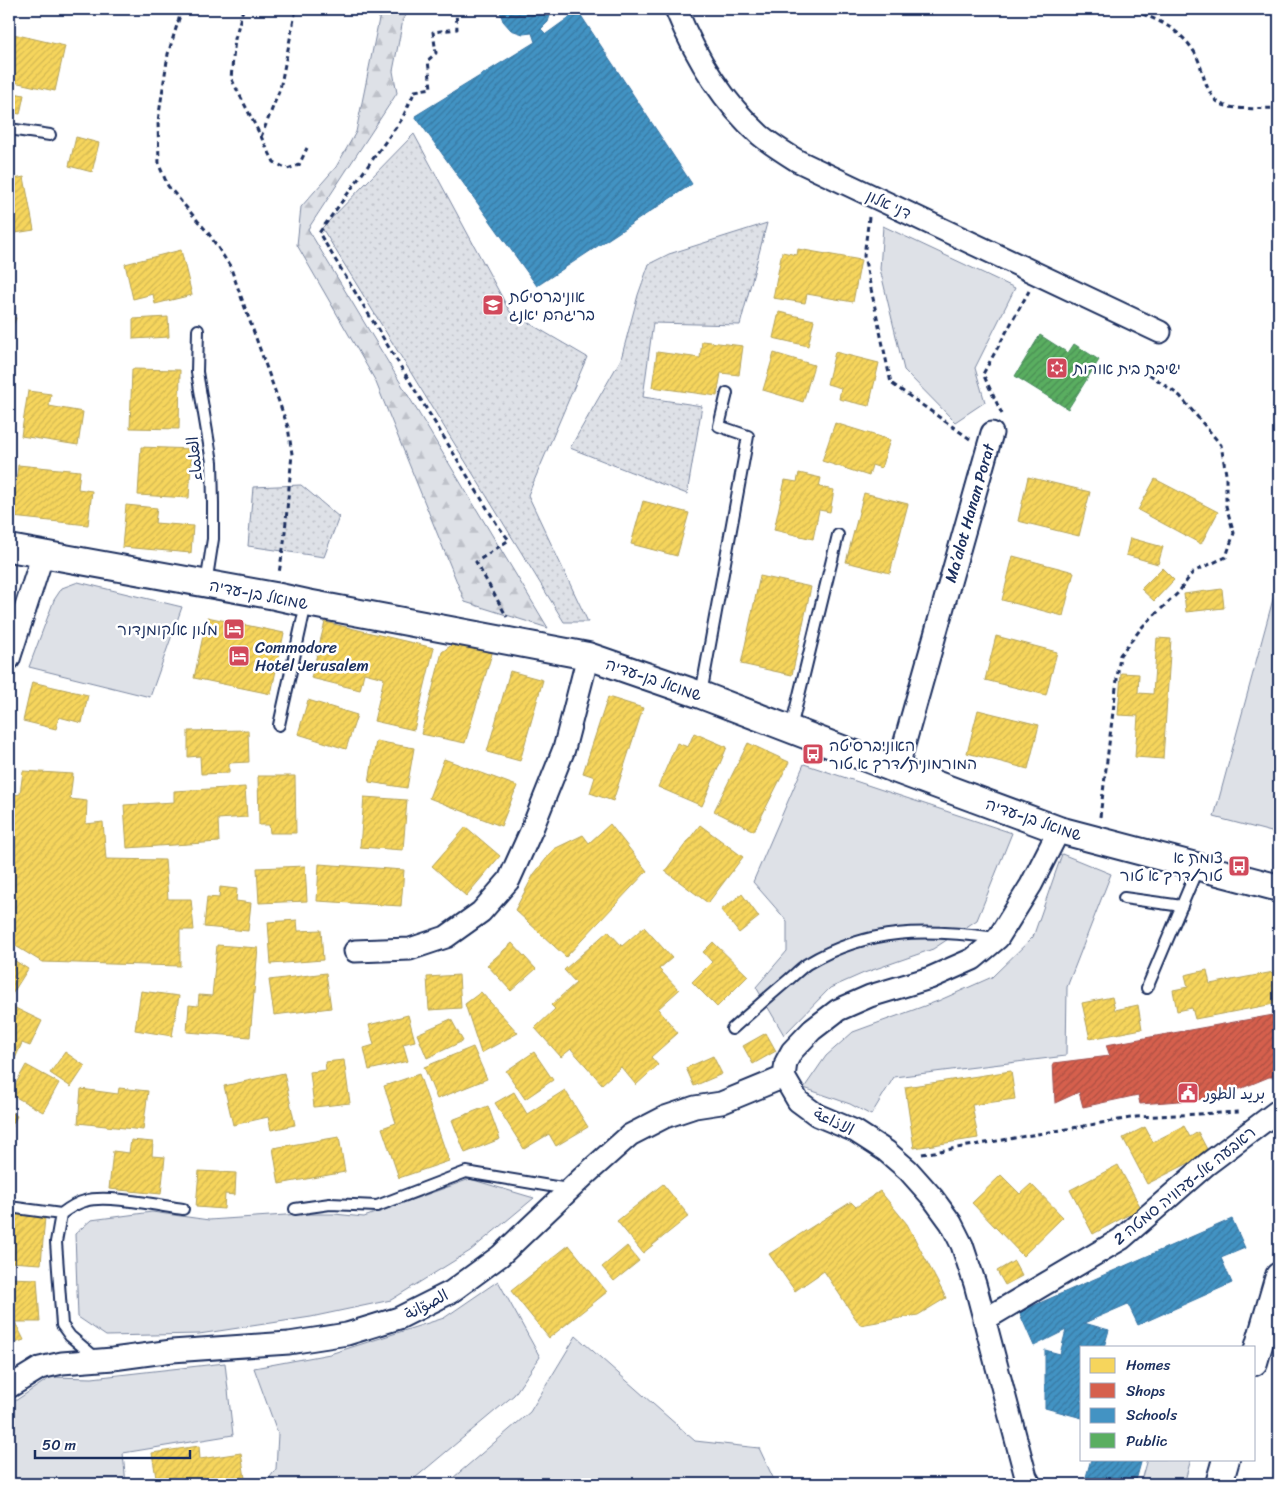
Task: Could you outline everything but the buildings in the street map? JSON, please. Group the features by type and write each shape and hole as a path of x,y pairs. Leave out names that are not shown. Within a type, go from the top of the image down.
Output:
{"street":[{"name":"דני אלון","path":"676,9 699,58 718,88 760,135 798,162 1160,332"},
{"name":"Ma’alot Hanan Porat","path":"897,770 989,442"},
{"name":"שמואל בן-עדיה","path":"9,548 275,596 588,656 701,695 1059,830 1279,888"},
{"path":"9,659 43,554"},
{"path":"355,951 410,949 446,937 480,912 509,880 564,749 588,656"},
{"path":"784,1077 786,1062 792,1051 812,1030 838,1010 870,996 930,978 973,959 998,938 1031,885 1059,830"},
{"name":"الصوّانة","path":"9,1387 40,1368 62,1363 172,1351 289,1344 347,1334 399,1318 451,1292 500,1256 630,1136 665,1117 694,1107 721,1102 784,1077"},
{"name":"الاذاعة","path":"784,1077 798,1101 817,1115 855,1131 886,1151 908,1170 932,1197 951,1223 962,1245 1026,1477 1030,1484"},
{"name":"ראבעה אל-עדוויה סמטה 2","path":"984,1320 1120,1240 1206,1165 1278,1110"},
{"path":"1256,1355 1279,1276"},
{"path":"1219,1484 1226,1460"}],"lane":[{"path":"9,128 50,135"},
{"name":"العلماء","path":"198,330 197,372 212,462 213,487 213,539 206,584"},
{"path":"701,695 748,436 720,426 727,394"},
{"path":"791,729 838,534"},
{"path":"279,725 307,603"},
{"path":"1148,988 1198,868"},
{"path":"1124,898 1182,906"},
{"path":"732,1029 806,965 846,945 883,935 916,932 949,932 998,938"},
{"path":"295,1209 330,1204 377,1206 466,1172 570,1190"},
{"path":"9,1207 61,1214 75,1204 87,1200 114,1200 183,1209"},
{"path":"61,1214 56,1242 62,1325 70,1336 98,1360"}],"path":[{"path":"182,9 168,54 158,121 159,164 168,186 209,234 230,266 288,427 292,454 284,543 275,596"},
{"path":"243,9 235,39 231,78 274,162 287,169 299,164 307,148"},
{"path":"261,138 280,89 296,9"},
{"path":"458,9 456,10 456,29 433,32 436,53 428,60 431,88 415,91 402,119 319,233 498,526 509,540 476,562 522,643"},
{"path":"1125,9 1147,14 1179,33 1194,50 1212,94 1221,104 1235,107 1279,108"},
{"path":"872,196 864,256 891,383 989,442"},
{"name":"Ma’alot Hanan Porat","path":"989,442 994,423 1004,419 983,374 1038,274"},
{"path":"1097,840 1120,655 1143,626 1178,593 1193,572 1226,557 1234,533 1226,506 1226,474 1221,445 1180,396 1149,374"},
{"path":"914,1155 1136,1117 1278,1110"}],"green space":[{"path":"381,9 410,9 403,20 393,71 397,93 308,229 548,628 465,602 375,380 297,245 301,207 336,167 356,132"},
{"path":"414,134 510,312 587,357 528,495 588,622 564,622 322,228"},
{"path":"767,223 740,325 653,323 643,397 702,406 687,494 570,448 621,359 638,295 649,264 669,254"},
{"path":"883,226 1015,288 975,368 985,402 955,422 904,370 880,269"},
{"path":"301,485 339,517 324,557 248,546 253,487"},
{"path":"1279,577 1279,834 1214,817"},
{"path":"78,582 182,607 150,697 29,667 54,600 62,588"},
{"path":"804,764 1012,833 977,920 933,949 864,973 830,988 784,1035 756,987 787,951 787,921 753,882"},
{"path":"1062,854 1111,874 1067,987 1066,1056 894,1077 871,1115 850,1104 804,1088 826,1056 853,1032 938,1001 992,977 1033,937"},
{"path":"470,1179 534,1198 470,1251 391,1300 311,1317 199,1334 106,1336 78,1317 75,1234 91,1220 152,1212 209,1220 301,1214 334,1214 364,1217"},
{"path":"498,1281 540,1357 514,1395 415,1478 403,1484 265,1484 276,1469 278,1434 254,1368 330,1354 444,1318"},
{"path":"576,1336 695,1441 759,1448 776,1484 446,1484 530,1412"},
{"path":"225,1363 233,1435 123,1453 126,1484 9,1484 9,1405 51,1377 92,1378"},
{"path":"1147,1460 1191,1460 1184,1484 1140,1484"}],"place":[{"name":"אוניברסיטת בריגהם יאנג","path":"493,305"},
{"name":"ישיבת בית אורות","path":"1057,368"},
{"name":"מלון אלקומנדור","path":"234,629"},
{"name":"Commodore Hotel Jerusalem","path":"239,656"},
{"name":"האוניברסיטה המורמונית/דרך א טור","path":"813,754"},
{"name":"צומת א טור/דרך א טור","path":"1239,866"},
{"name":"بريد الطور","path":"1188,1093"}]}
